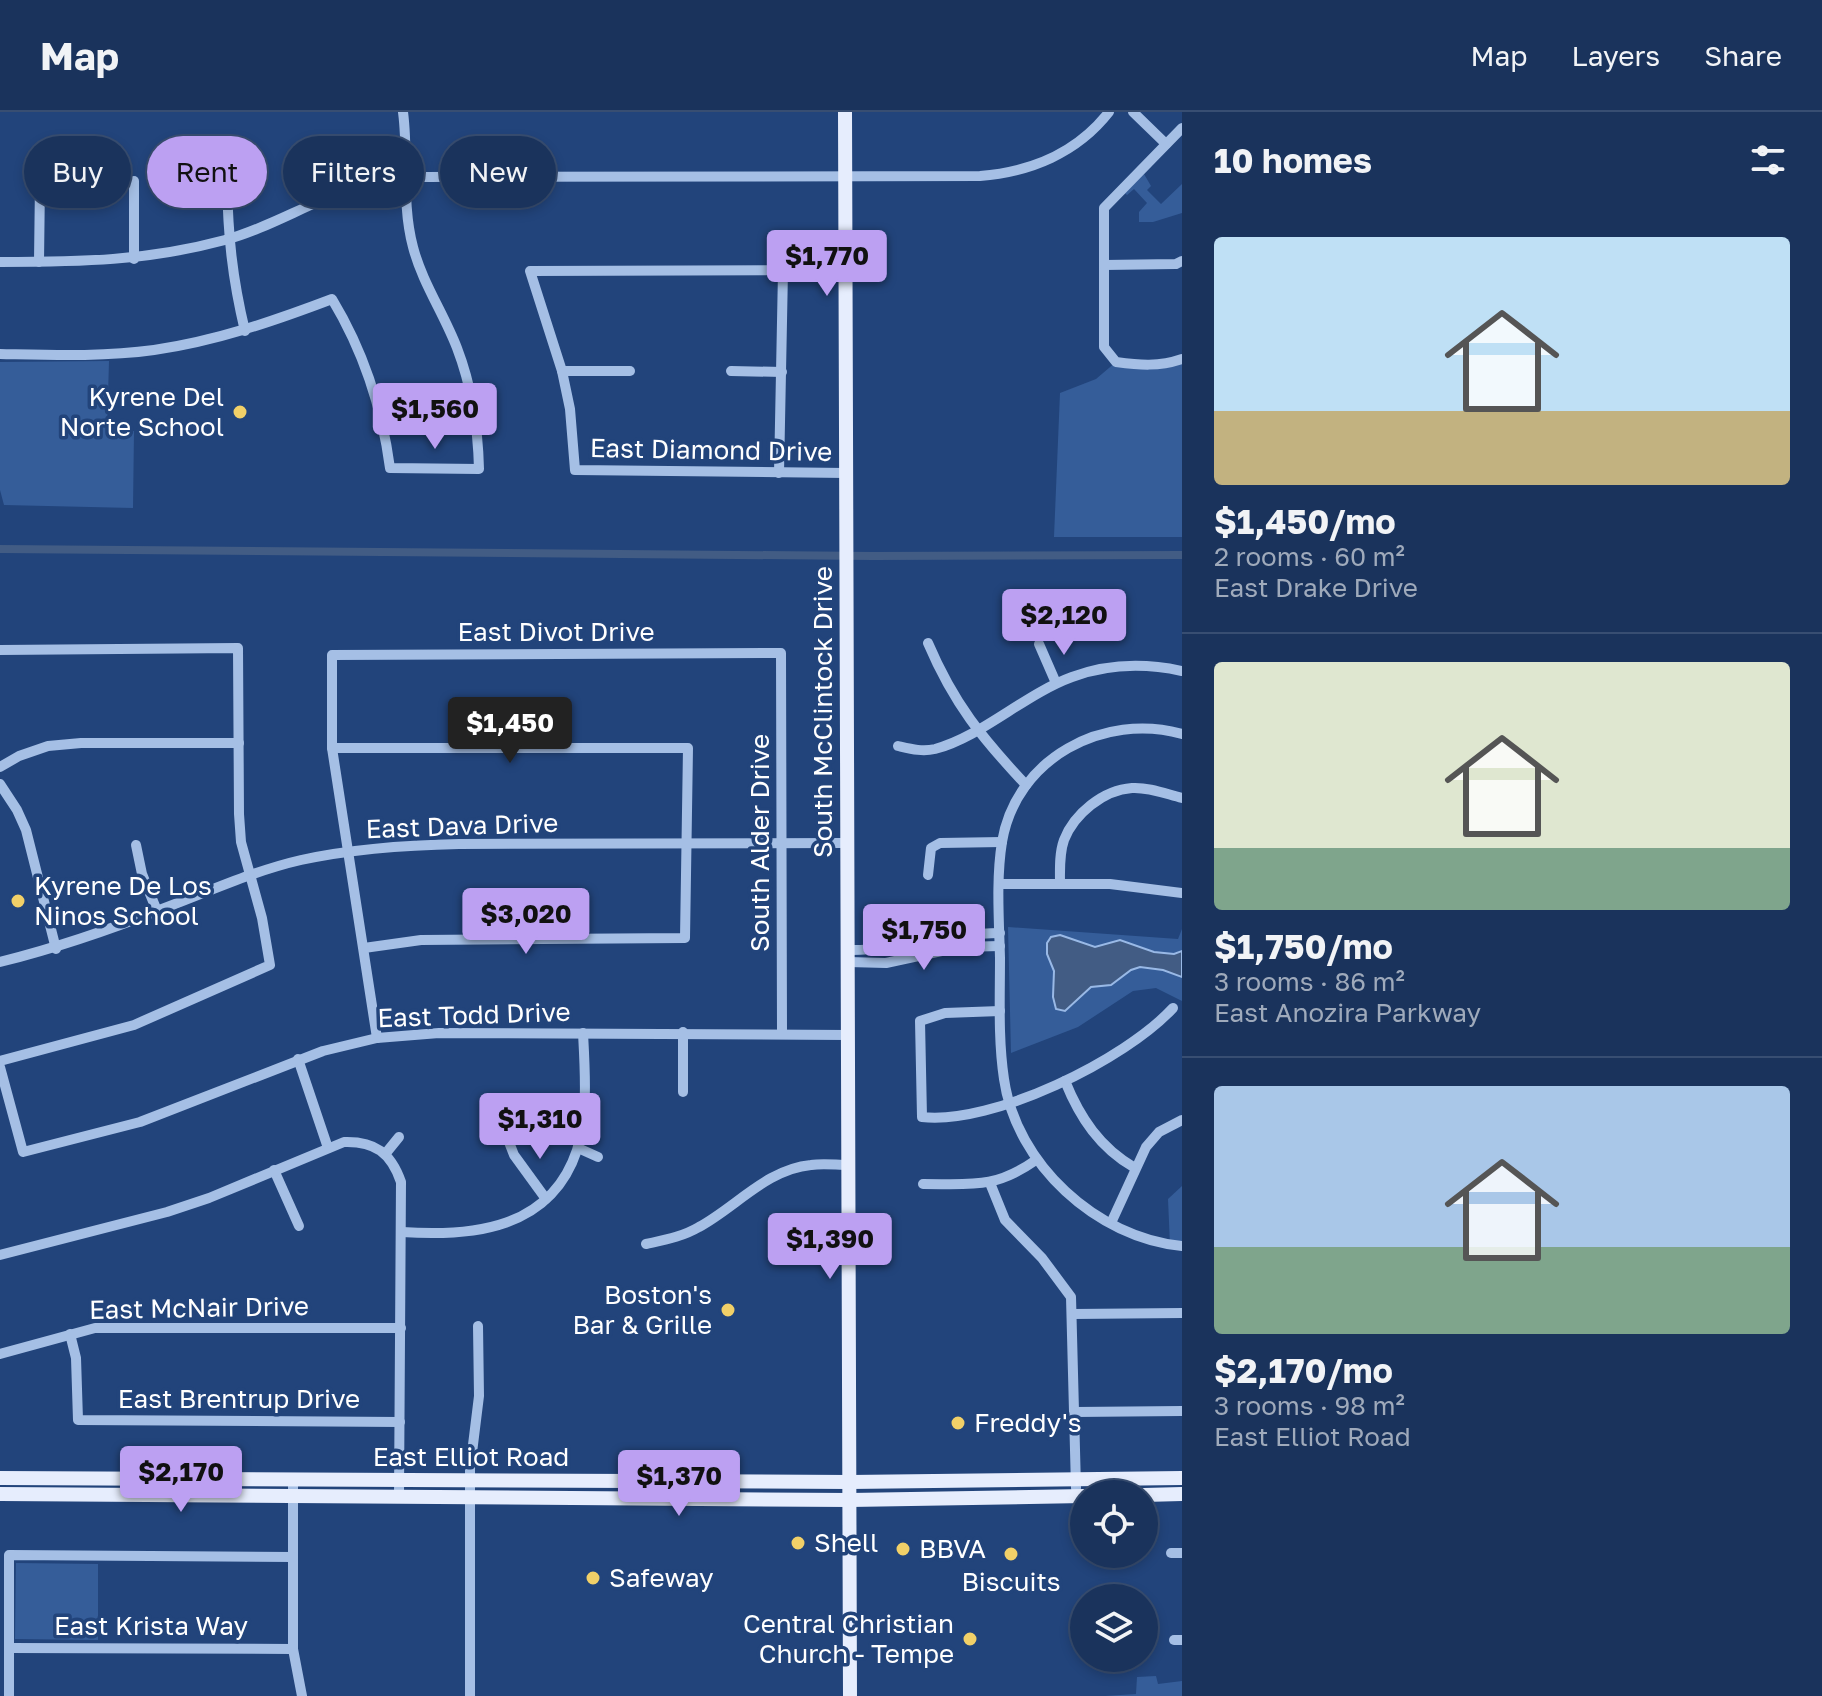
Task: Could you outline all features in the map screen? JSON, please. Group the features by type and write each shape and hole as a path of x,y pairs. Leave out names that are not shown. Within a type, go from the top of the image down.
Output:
{"main road":[{"name":"South McClintock Drive","path":"845,112 850,1696"},
{"name":"East Elliot Road","path":"0,1478 400,1481 470,1489 636,1499 850,1500 1070,1488"},
{"name":"East Elliot Road","path":"1158,1480 1182,1478"},
{"name":"East Elliot Road","path":"0,1494 399,1496 470,1489 624,1482 850,1482 1070,1488"},
{"path":"624,1482 636,1499"},
{"path":"1158,1495 1182,1494"}],"street":[{"path":"403,112 403,136"},
{"path":"424,179 980,176 1015,173 1051,159 1075,144 1109,112"},
{"path":"1133,112 1166,144"},
{"path":"1182,128 1104,208 1104,347 1116,362 1143,366 1182,359"},
{"path":"134,181 134,259"},
{"path":"39,262 40,208"},
{"path":"227,208 232,273 245,331"},
{"path":"0,262 134,259 167,255 228,240 304,208"},
{"path":"0,354 89,355 153,350 245,331 332,299 379,404 390,468 479,469 478,436 470,392 457,348 413,248 406,208"},
{"path":"1104,265 1176,264 1182,261"},
{"path":"630,371 562,371 530,271 846,270"},
{"path":"779,473 783,271"},
{"name":"East Diamond Drive","path":"562,371 570,409 575,470 846,473"},
{"path":"731,371 782,372"},
{"path":"928,643 975,730 1026,785"},
{"path":"1039,644 1056,683"},
{"path":"0,650 238,648 241,842 270,965 134,1025 0,1061"},
{"name":"East Divot Drive","path":"332,748 332,655 781,653"},
{"name":"South Alder Drive","path":"781,653 782,1033"},
{"path":"898,746 915,751 934,749 975,730 1056,683 1095,670 1121,666 1182,671"},
{"path":"1182,734 1169,730 1119,729 1088,738 1044,764 1026,785 1013,810 1002,842 1000,884 1000,1011 1004,1082 1021,1131 1036,1160 1082,1205 1137,1235 1182,1246"},
{"path":"0,767 19,756 48,746 81,743 239,743"},
{"path":"364,948 421,940 685,938 688,748 332,748 377,1038"},
{"path":"0,784 26,830 56,949"},
{"path":"1060,884 1060,860 1065,840 1075,820 1091,804 1131,788 1182,798"},
{"path":"928,875 931,848 940,843 1002,842"},
{"name":"East Dava Drive","path":"0,962 56,949 250,875 301,860 348,852 459,844 847,843"},
{"path":"136,845 142,874 157,911"},
{"path":"1000,884 1110,884 1182,893"},
{"path":"848,956 960,934 1000,933"},
{"path":"848,956 886,963 960,947 1000,946"},
{"path":"1000,1011 945,1013 920,1021 922,1117 961,1117 1010,1103 1065,1081 1157,1026 1173,1008"},
{"path":"683,1032 683,1092"},
{"name":"East Todd Drive","path":"0,1067 23,1152 140,1122 298,1059 377,1038 439,1033 848,1035"},
{"path":"402,1232 474,1232 500,1227 546,1199 569,1170 578,1148 583,1113 583,1033"},
{"path":"298,1059 328,1148"},
{"path":"1065,1081 1085,1123 1116,1157 1135,1168"},
{"path":"1111,1223 1146,1147 1159,1132 1182,1120"},
{"path":"386,1153 399,1137"},
{"path":"507,1137 514,1155 546,1199"},
{"path":"0,1255 167,1212 209,1198 344,1142 360,1141 373,1145 386,1153 396,1166 401,1182 399,1496"},
{"path":"578,1148 598,1157"},
{"path":"923,1184 990,1183 1006,1179 1036,1160"},
{"path":"646,1244 699,1228 764,1182 784,1172 810,1164 849,1165"},
{"path":"274,1170 299,1226"},
{"path":"990,1183 1005,1220 1061,1281 1071,1297 1079,1480"},
{"path":"1073,1314 1182,1313"},
{"name":"East McNair Drive","path":"0,1354 95,1328 125,1326 401,1328"},
{"path":"470,1696 470,1489 471,1451 479,1396 478,1326"},
{"name":"East Brentrup Drive","path":"70,1334 76,1358 78,1420 400,1422"},
{"path":"1075,1412 1182,1411"},
{"path":"293,1480 293,1649 302,1696"},
{"path":"9,1696 9,1555 293,1557"},
{"name":"East Krista Way","path":"9,1648 293,1649"}],"shaded area":[{"path":"1144,174 1151,186 1147,190 1161,204 1182,184 1182,213 1153,222 1139,222 1139,212 1147,203 1134,189 1127,195 1124,192"},
{"path":"1182,359 1182,537 1054,537 1060,393 1096,379 1116,362"},
{"path":"109,361 107,430 134,431 133,508 4,505 0,490 0,362"},
{"path":"1008,927 1178,939 1182,929 1182,1001 1156,988 1133,991 1078,1027 1011,1053"},
{"path":"1060,935 1095,947 1120,940 1154,952 1174,954 1182,951 1182,977 1163,970 1140,967 1111,985 1091,987 1065,1011 1056,1009 1054,971 1047,954 1047,943 1051,937"},
{"path":"1182,1186 1182,1246 1170,1245 1168,1199"},
{"path":"16,1563 98,1564 98,1640 15,1639"},
{"path":"1156,1676 1158,1684 1182,1681 1182,1696 1105,1696 1136,1694 1137,1677"}],"waterway":[{"path":"0,549 873,556 1182,555"},
{"path":"876,932 876,941"}],"place":[{"name":"Kyrene Del Norte School","path":"240,412"},
{"name":"Kyrene De Los Ninos School","path":"18,901"},
{"name":"Boston's Bar & Grille","path":"728,1310"},
{"name":"Freddy's","path":"958,1423"},
{"name":"Shell","path":"798,1543"},
{"name":"BBVA","path":"903,1549"},
{"name":"Biscuits","path":"1011,1554"},
{"name":"Safeway","path":"593,1578"},
{"name":"Central Christian Church - Tempe","path":"970,1639"}]}
